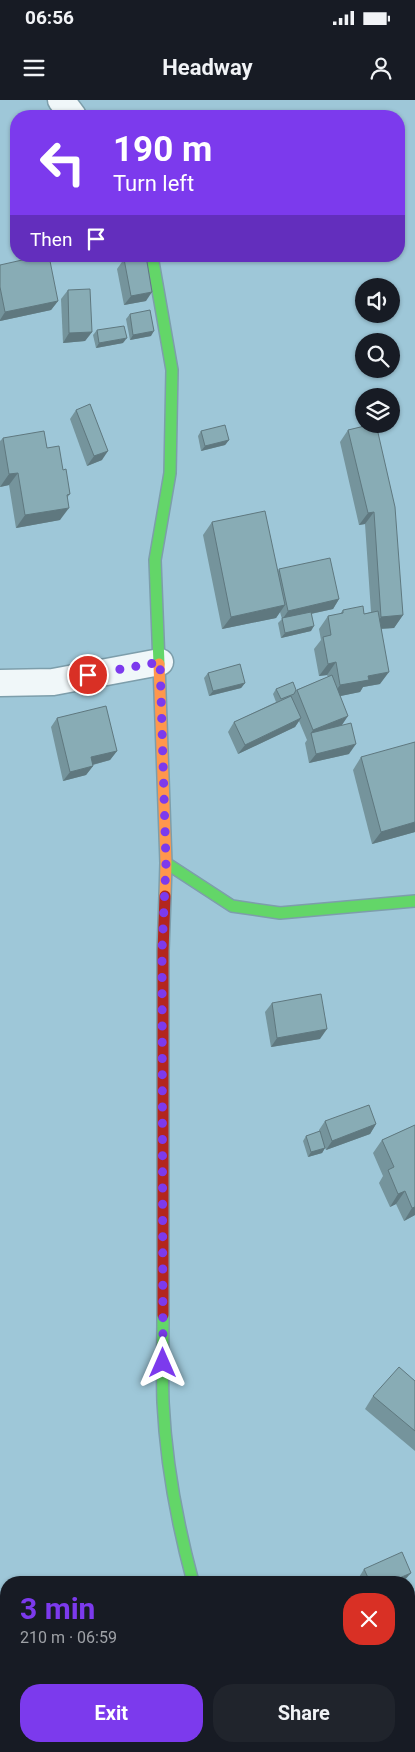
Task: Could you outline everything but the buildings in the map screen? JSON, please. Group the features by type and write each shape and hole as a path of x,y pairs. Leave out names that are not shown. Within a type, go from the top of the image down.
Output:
{"street":[{"path":"153,262 172,370 170,474 155,560 166,863 162,951 163,1402 169,1470 180,1538 191,1576"},
{"path":"0,683 53,682 160,662"},
{"path":"166,863 232,906 271,912 280,913 415,901"}],"traffic: fast":[{"path":"153,262 172,370 170,473 155,560 159,664"},
{"path":"166,863 232,906 280,913 415,901"},
{"path":"163,1315 163,1402 167,1448 177,1515 192,1576"}],"traffic: slow":[{"path":"159,664 166,863 165,896"}],"traffic: jam":[{"path":"163,1315 163,951 165,896"}],"route":[{"path":"88,675 160,662 166,863 162,951 163,1363"}]}
